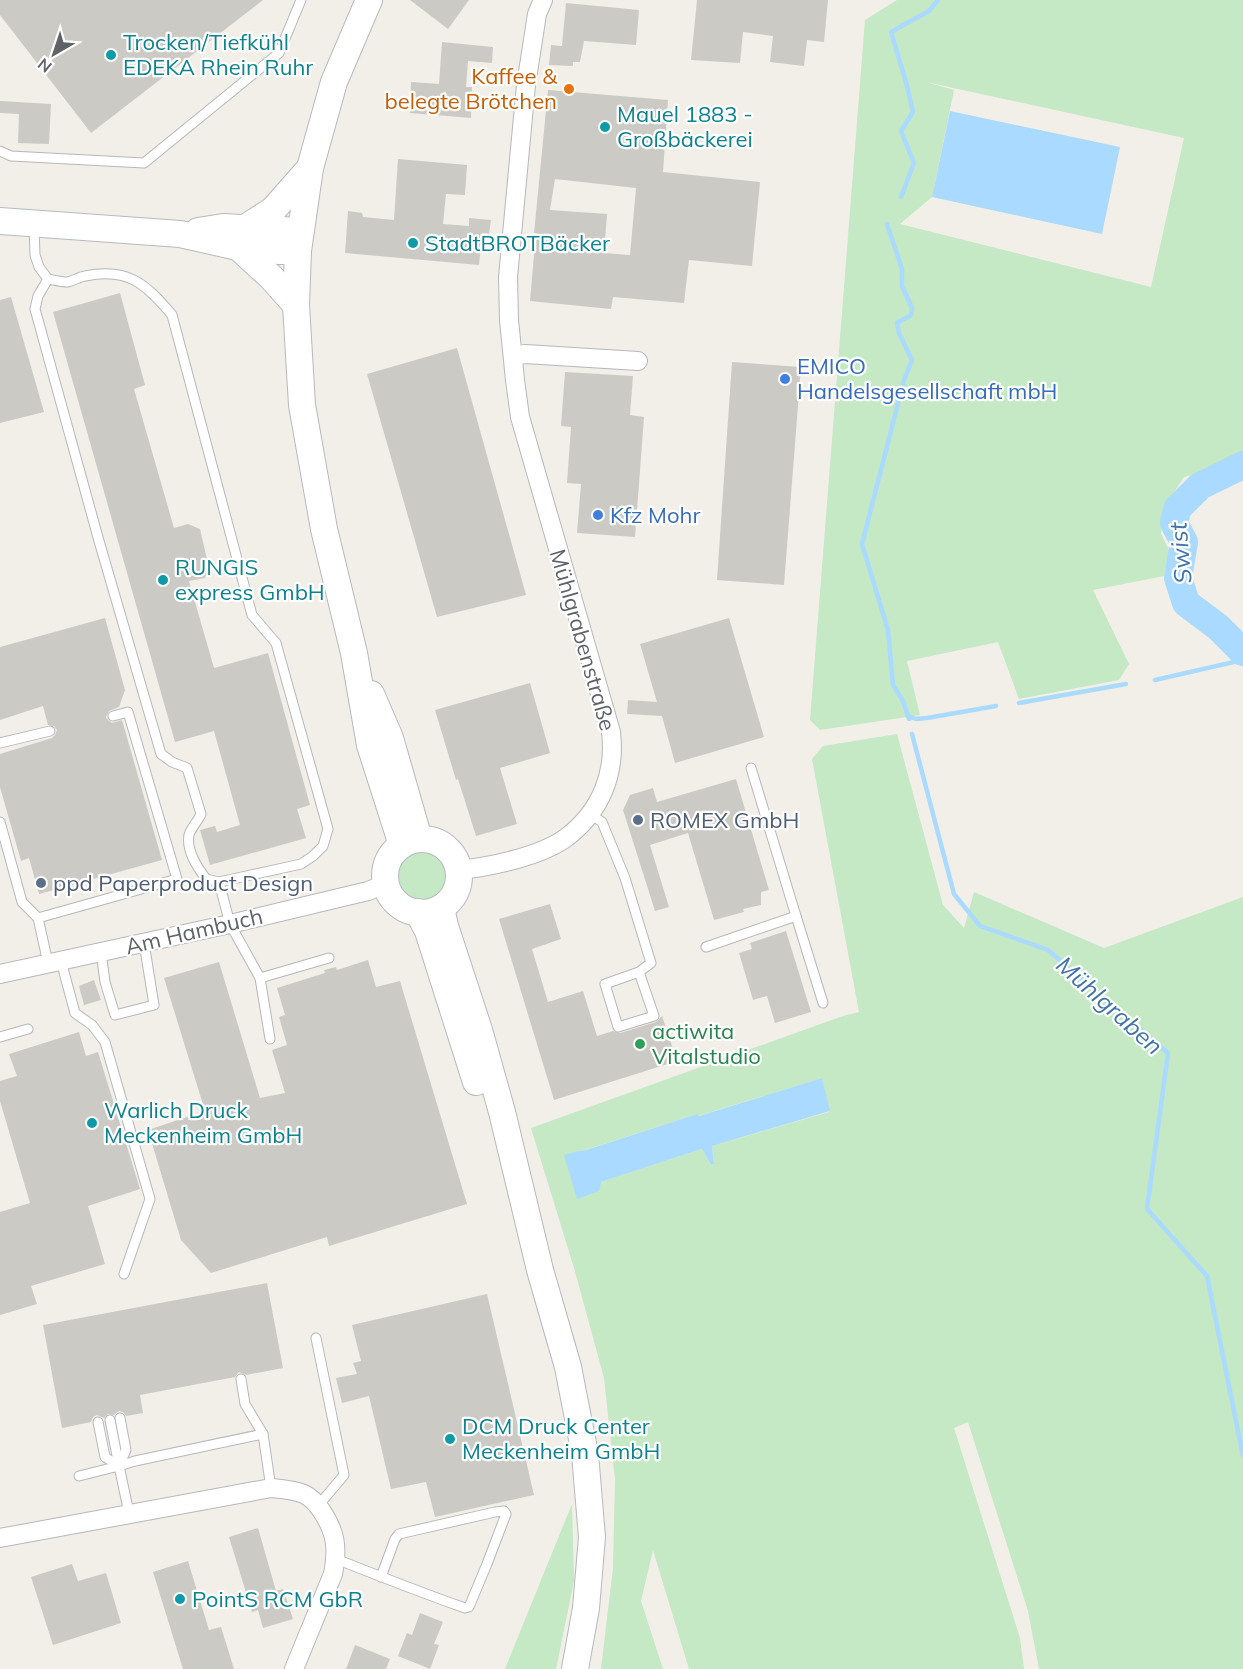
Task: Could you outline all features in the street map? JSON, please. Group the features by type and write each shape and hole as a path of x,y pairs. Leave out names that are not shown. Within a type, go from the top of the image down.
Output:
{"main road":[{"path":"369,0 334,82 310,168 299,241 296,305 302,405 324,529 354,653 390,738 410,842"},
{"path":"242,238 273,210 310,168"},
{"path":"0,221 299,241"},
{"path":"242,238 271,277 296,305"},
{"path":"430,840 441,844 449,851 459,870 455,892 449,901 430,910 407,909 391,895 386,884 388,862 393,852 410,842 430,840"},
{"path":"430,910 428,931 487,1117 540,1270 568,1367 585,1454 592,1537 586,1608 575,1669"}],"street":[{"name":"Mühlgrabenstraße","path":"459,870 515,859 567,838 590,814 603,793 612,762 610,732 524,431 515,380 509,320 508,277 526,85 537,14 543,0"},
{"path":"513,356 525,354 638,361"},
{"name":"Am Hambuch","path":"0,974 230,924 368,891 386,884"},
{"path":"0,1538 271,1488 291,1490 306,1495 318,1506 333,1530 336,1541 336,1559 333,1574 294,1669"}],"lane":[{"path":"0,151 10,156 144,163 279,52 301,0"},
{"path":"34,224 35,255 39,267 48,279 66,282 86,276 116,273 140,282 172,315 252,615 276,643 328,829 323,846 301,864 219,882 206,879 196,866 189,845 189,834 201,814 187,768 172,762 161,753 35,309 38,296 48,279"},
{"path":"38,918 177,879 128,712 113,716"},
{"path":"0,743 50,731"},
{"path":"751,768 823,1003"},
{"path":"590,814 602,822 628,889 651,963 639,972 605,984 618,1027 654,1016 639,972"},
{"path":"0,822 22,902 38,918 75,1013 92,1024 105,1042 150,1199 124,1274"},
{"path":"219,882 230,924 260,978 270,1039"},
{"path":"706,948 796,916"},
{"path":"101,952 105,982 115,1015 154,1005 144,943"},
{"path":"260,978 329,958"},
{"path":"0,1037 28,1029"},
{"path":"316,1338 344,1475 318,1506"},
{"path":"241,1379 245,1404 263,1434 271,1488"},
{"path":"119,1467 126,1450 120,1418"},
{"path":"110,1420 129,1513"},
{"path":"98,1422 105,1457 119,1467"},
{"path":"79,1476 135,1461 263,1434"},
{"path":"336,1559 381,1577 465,1608 469,1607 506,1514 504,1511 495,1512 399,1534 381,1577"}],"green space":[{"path":"897,0 1243,0 1243,451 1215,469 1184,477 1164,508 1161,534 1169,550 1164,576 1093,590 1129,664 1119,680 1019,699 998,642 907,661 920,715 820,730 810,720 865,20","holes":["926,82 1184,138 1151,287 900,224 932,197 954,90"]},
{"path":"897,734 943,905 964,928 974,892 1104,948 1243,897 1243,1669 1039,1669 1028,1611 968,1422 954,1428 1020,1638 1024,1669 689,1669 653,1550 641,1601 663,1669 601,1669 613,1568 615,1479 604,1378 574,1268 531,1128 859,1012 812,759 823,746","holes":["822,1078 829,1112 712,1146 714,1164 711,1165 702,1149 601,1182 579,1151"]},
{"path":"422,850 436,854 444,862 448,876 444,890 436,898 422,902 408,898 400,890 396,876 400,862 408,854"},
{"path":"572,1504 574,1581 556,1669 505,1669"}],"water":[{"path":"950,111 1120,147 1102,234 932,197"},
{"path":"822,1078 830,1111 712,1146 714,1164 711,1165 702,1149 601,1182 599,1191 577,1199 564,1155"}],"building":[{"name":"Trocken/Tiefkühl EDEKA Rhein Ruhr","path":"0,0 263,0 91,133 0,15"},
{"path":"410,0 469,0 448,29"},
{"path":"697,0 828,0 824,42 807,40 804,66 770,62 773,36 743,32 740,63 691,60"},
{"path":"566,3 639,10 636,45 584,41 580,62 573,62 573,66 549,65 551,45 562,46"},
{"path":"442,42 493,47 492,63 468,61 466,87 472,87 471,118 410,113 411,82 439,84"},
{"path":"548,90 668,100 663,172 760,182 752,266 689,260 684,303 613,297 611,309 530,301 536,233 534,233","holes":["555,179 636,188 630,255 604,253 607,214 550,210"]},
{"path":"0,101 51,104 49,144 18,143 19,114 0,113"},
{"path":"398,159 467,165 465,195 446,194 443,224 469,226 469,218 491,220 489,234 482,233 479,265 345,253 348,211 362,213 363,217 394,220"},
{"name":"RUNGIS express GmbH","path":"120,293 145,385 134,389 174,528 188,524 200,529 209,568 205,578 189,581 214,668 268,653 310,805 297,809 306,838 210,865 200,830 215,826 217,832 240,825 214,731 175,742 53,312"},
{"path":"11,297 44,412 0,423 0,300"},
{"path":"457,348 526,595 437,617 367,374"},
{"path":"732,362 801,367 784,585 717,580"},
{"path":"565,372 633,376 630,415 644,417 635,537 577,533 581,484 567,483 571,427 561,426"},
{"path":"105,618 125,690 119,707 109,711 106,717 112,723 122,720 162,860 39,894 29,858 21,861 0,787 0,754 52,738 57,730 54,726 48,725 43,706 0,720 0,647"},
{"path":"729,618 764,737 675,763 662,716 627,714 628,700 657,702 640,644"},
{"path":"530,683 550,753 500,768 517,824 476,836 435,710"},
{"path":"736,779 769,890 761,892 761,905 714,920 688,833 650,845 669,907 655,911 623,810 630,795 653,788 657,802"},
{"path":"550,904 561,939 532,949 548,1002 583,991 597,1036 613,1031 620,1033 656,1022 662,1016 677,1061 554,1100 499,919"},
{"path":"786,931 811,1012 775,1023 767,996 753,1000 739,953 752,949 750,943"},
{"path":"368,960 376,987 400,981 467,1204 329,1246 327,1237 211,1273 181,1240 148,1130 205,1111 164,978 219,962 260,1098 285,1093 272,1050 287,1045 279,1017 285,1015 277,988 325,973 324,970 336,967 337,970"},
{"path":"94,980 101,1000 84,1005 79,986"},
{"path":"79,1032 86,1056 98,1052 140,1189 88,1206 105,1264 31,1286 37,1304 0,1315 0,1212 30,1203 0,1101 0,1081 17,1076 9,1054"},
{"path":"267,1283 283,1368 246,1375 239,1372 235,1377 140,1395 143,1413 126,1416 119,1411 114,1415 108,1414 104,1418 97,1415 91,1422 62,1428 43,1325"},
{"name":"DCM Druck Center Meckenheim GmbH","path":"487,1294 534,1495 435,1517 426,1482 391,1489 369,1396 342,1403 336,1378 357,1374 353,1363 361,1361 352,1325"},
{"path":"258,1528 276,1591 283,1589 293,1619 263,1628 258,1610 252,1612 229,1537"},
{"name":"PointS RCM GbR","path":"188,1561 209,1630 221,1627 234,1669 183,1669 153,1572"},
{"path":"72,1564 78,1581 106,1573 121,1623 53,1645 31,1577"},
{"path":"420,1613 443,1622 434,1644 439,1645 430,1669 398,1656 407,1633 412,1635"},
{"path":"355,1645 390,1659 386,1669 346,1669"}],"waterway":[{"name":"Mühlgraben","path":"901,197 914,163 901,131 913,112 891,32 929,11 938,0"},
{"name":"Mühlgraben","path":"887,224 902,269 902,286 912,308 911,315 897,323 899,333 912,360 904,380 862,544 888,630 893,685 903,701 909,719"},
{"name":"Swist","path":"1243,465 1200,486 1177,509 1174,523 1184,542 1178,578 1186,603 1218,627 1243,652"},
{"path":"1155,680 1243,660"},
{"path":"1019,703 1126,684"},
{"path":"908,716 916,719 927,718 996,706"},
{"name":"Mühlgraben","path":"912,734 954,894 980,926 1048,950 1168,1053 1147,1209 1207,1276 1243,1456"}],"place":[{"name":"Trocken/Tiefkühl EDEKA Rhein Ruhr","path":"111,55"},
{"name":"Kaffee & belegte Brötchen","path":"569,89"},
{"name":"Mauel 1883 - Großbäckerei","path":"605,127"},
{"name":"StadtBROTBäcker","path":"413,243"},
{"name":"EMICO Handelsgesellschaft mbH","path":"785,379"},
{"name":"Kfz Mohr","path":"598,515"},
{"name":"RUNGIS express GmbH","path":"163,580"},
{"name":"ROMEX GmbH","path":"638,820"},
{"name":"ppd Paperproduct Design","path":"41,883"},
{"name":"actiwita Vitalstudio","path":"640,1044"},
{"name":"Warlich Druck Meckenheim GmbH","path":"92,1123"},
{"name":"DCM Druck Center Meckenheim GmbH","path":"450,1439"},
{"name":"PointS RCM GbR","path":"180,1599"}]}
